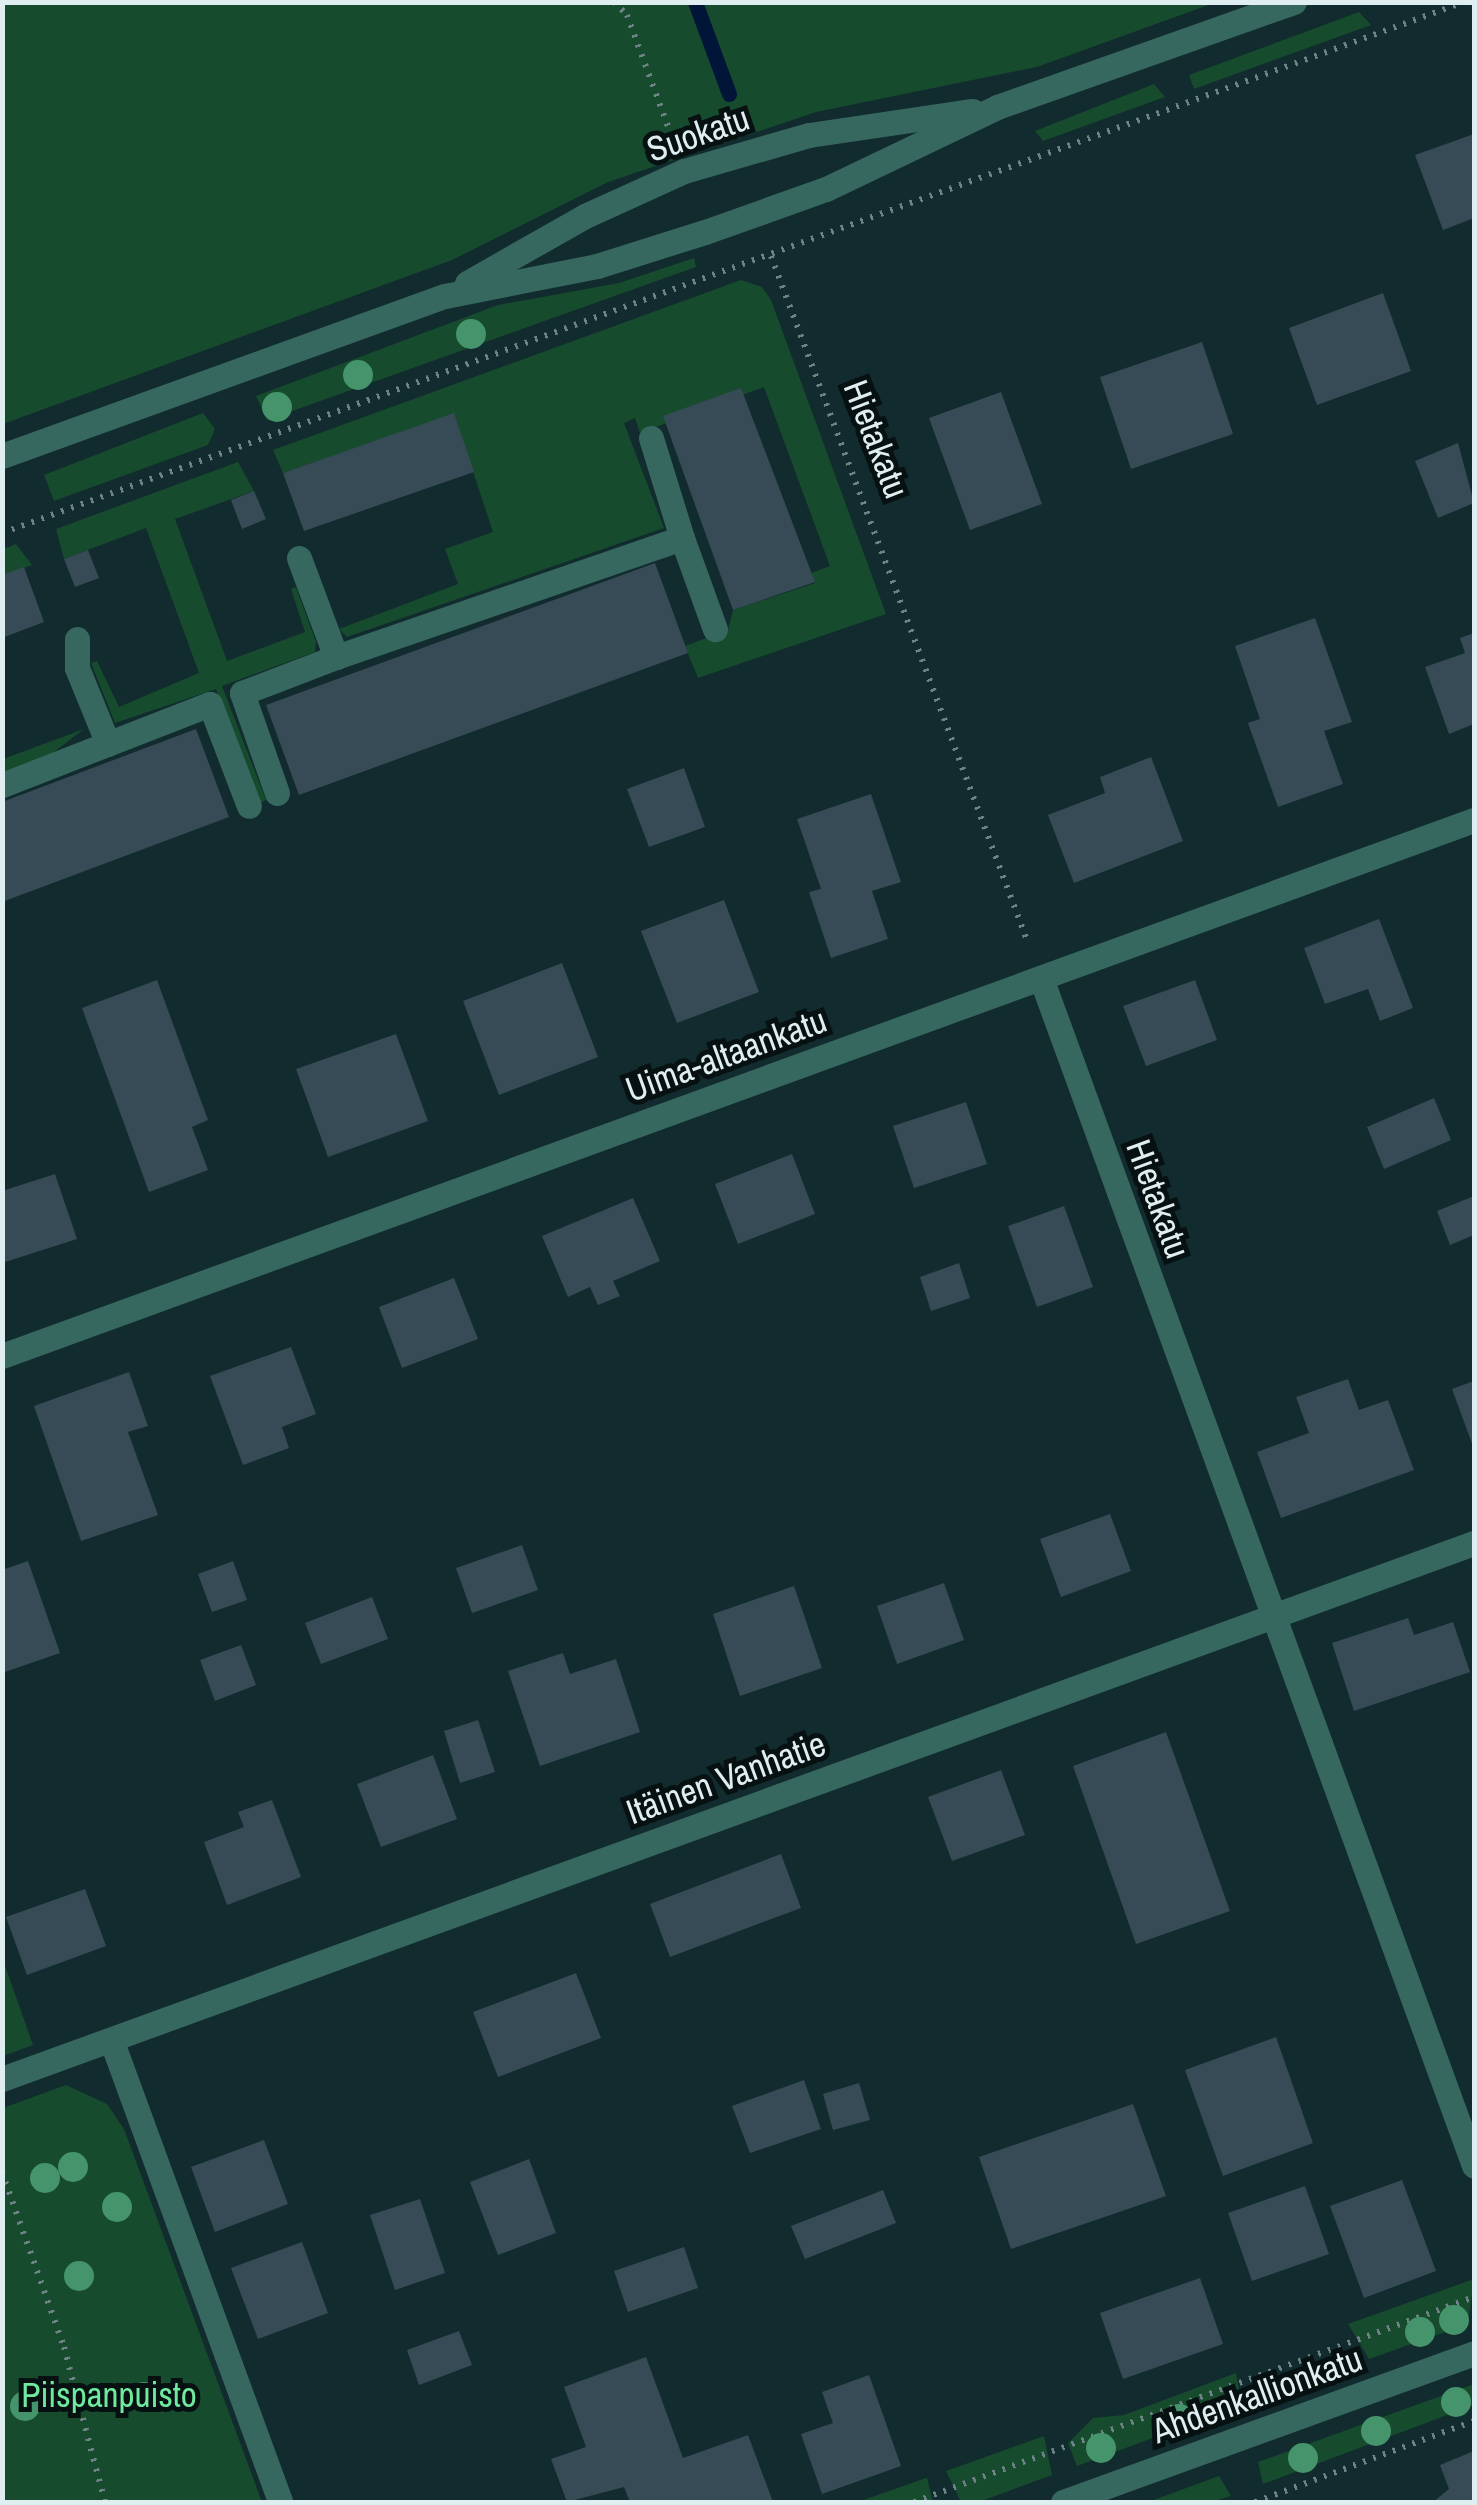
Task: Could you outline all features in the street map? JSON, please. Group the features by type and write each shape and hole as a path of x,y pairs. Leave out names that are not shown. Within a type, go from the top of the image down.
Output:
{"street":[{"name":"Suokatu","path":"2,456 445,296 597,266 705,232 826,189 997,108 1294,2"},
{"name":"Suokatu","path":"445,296 585,216 684,171 810,135 997,108"},
{"path":"651,438 715,629"},
{"path":"278,793 242,693 336,656 682,538"},
{"path":"299,558 336,656"},
{"path":"77,639 77,668 108,744"},
{"path":"2,785 210,704 249,806"},
{"name":"Uima-altaankatu","path":"2,1356 1474,820"},
{"name":"Hietakatu","path":"1040,978 1474,2166"},
{"name":"Itäinen Vanhatie","path":"2,2079 1474,1543"},
{"path":"112,2042 280,2502"},
{"name":"Ahdenkallionkatu","path":"1064,2502 1474,2352"}],"path":[{"name":"Hietakatu","path":"770,256 1040,978"},
{"path":"2,2172 64,2347 105,2502"},
{"path":"914,2502 1474,2297"},
{"path":"1255,2502 1474,2421"}],"green space":[{"path":"2,3 1214,3 1037,67 816,112 608,182 452,260 3,424"},
{"path":"1359,12 1371,25 1194,89 1189,75"},
{"path":"1154,84 1165,97 1043,141 1035,131"},
{"path":"694,258 696,267 267,420 256,396 498,305 619,283"},
{"path":"741,280 762,287 771,300 886,614 698,678 685,646 728,630 733,610 815,583 811,573 830,566 764,387 640,433 635,418 624,423 664,528 347,637 339,629 458,584 445,549 493,532 454,414 283,473 273,450"},
{"path":"203,413 215,429 208,445 54,501 44,475"},
{"path":"238,462 254,491 175,519 227,661 305,632 291,589 296,587 316,642 315,652 222,686 266,800 259,804 216,689 115,723 91,663 97,661 119,707 199,673 146,528 64,559 56,529"},
{"path":"16,544 32,565 3,575 3,549"},
{"path":"84,729 45,759 3,774 3,759"},
{"path":"3,1960 33,2045 2,2056"},
{"name":"Piispanpuisto","path":"66,2085 107,2104 124,2129 262,2502 3,2502 3,2108"},
{"path":"1474,2279 1468,2324 1369,2359 1348,2324"},
{"path":"1236,2373 1242,2405 1077,2466 1068,2443 1093,2418 1124,2415"},
{"path":"1474,2384 1474,2405 1263,2484 1258,2462"},
{"path":"1044,2436 1052,2475 979,2502 960,2500 946,2471"},
{"path":"1219,2476 1231,2496 1212,2502 1148,2502"},
{"path":"926,2478 933,2502 858,2502"}],"building":[{"path":"1474,134 1474,218 1443,230 1415,155"},
{"path":"1383,293 1411,371 1317,405 1289,328"},
{"path":"1202,342 1233,434 1131,469 1100,377"},
{"path":"741,388 815,582 733,610 663,416"},
{"path":"1001,392 1042,504 970,530 929,418"},
{"path":"454,413 474,472 304,531 283,473"},
{"path":"1458,443 1474,503 1438,518 1415,461"},
{"path":"254,491 266,519 242,529 231,500"},
{"path":"88,550 99,578 75,587 64,559"},
{"path":"655,563 688,653 299,795 266,705"},
{"path":"24,567 44,622 2,638 2,575"},
{"path":"1315,618 1352,722 1324,731 1343,784 1278,807 1248,723 1260,719 1235,646"},
{"path":"1474,633 1474,724 1449,734 1425,667 1465,653 1460,638"},
{"path":"196,729 229,817 2,902 2,802"},
{"path":"1151,757 1183,841 1074,883 1048,815 1105,793 1100,777"},
{"path":"684,768 705,827 649,847 627,789"},
{"path":"871,794 901,882 872,891 888,939 831,958 809,892 821,889 797,819"},
{"path":"724,900 759,992 677,1023 641,931"},
{"path":"1379,919 1413,1008 1380,1021 1368,989 1325,1004 1304,948"},
{"path":"562,963 598,1057 499,1095 463,1001"},
{"path":"157,980 208,1120 192,1127 208,1170 149,1192 82,1008"},
{"path":"1195,980 1217,1040 1146,1066 1123,1006"},
{"path":"396,1034 428,1121 328,1157 296,1069"},
{"path":"1434,1098 1451,1140 1384,1169 1367,1127"},
{"path":"966,1102 987,1164 914,1188 893,1126"},
{"path":"792,1154 815,1214 738,1244 715,1184"},
{"path":"55,1174 77,1239 2,1263 2,1191"},
{"path":"1474,1196 1474,1235 1450,1245 1437,1211"},
{"path":"633,1198 660,1261 613,1281 620,1296 598,1305 590,1287 568,1297 542,1236"},
{"path":"1064,1206 1093,1287 1037,1307 1008,1226"},
{"path":"959,1263 970,1298 931,1311 920,1277"},
{"path":"454,1278 478,1339 402,1368 379,1307"},
{"path":"291,1347 316,1414 282,1427 289,1448 243,1465 210,1376"},
{"path":"129,1372 148,1426 128,1432 158,1515 81,1541 34,1406"},
{"path":"1348,1379 1359,1410 1388,1400 1414,1470 1281,1518 1257,1452 1309,1433 1296,1397"},
{"path":"1474,1381 1474,1449 1452,1389"},
{"path":"1110,1514 1131,1571 1061,1597 1040,1539"},
{"path":"522,1545 538,1590 472,1613 456,1568"},
{"path":"28,1561 60,1653 2,1673 2,1570"},
{"path":"233,1561 247,1600 212,1612 198,1574"},
{"path":"944,1583 964,1640 897,1664 877,1606"},
{"path":"794,1586 822,1668 740,1696 713,1614"},
{"path":"372,1597 388,1639 321,1664 305,1623"},
{"path":"1408,1618 1414,1635 1453,1622 1470,1672 1354,1711 1332,1643"},
{"path":"241,1645 256,1685 215,1701 200,1660"},
{"path":"563,1653 570,1674 616,1659 640,1732 540,1766 508,1671"},
{"path":"478,1720 495,1772 460,1783 444,1731"},
{"path":"1166,1732 1230,1911 1136,1944 1073,1766"},
{"path":"433,1755 457,1819 381,1847 357,1784"},
{"path":"1001,1770 1025,1835 952,1861 928,1797"},
{"path":"272,1800 301,1877 227,1905 204,1842 244,1827 238,1812"},
{"path":"781,1854 801,1908 670,1957 650,1904"},
{"path":"85,1889 106,1946 27,1975 6,1917"},
{"path":"576,1973 601,2038 498,2077 473,2012"},
{"path":"1276,2037 1313,2143 1223,2176 1185,2070"},
{"path":"804,2080 821,2129 750,2153 732,2106"},
{"path":"859,2083 870,2120 833,2130 823,2094"},
{"path":"1133,2104 1166,2196 1011,2249 979,2157"},
{"path":"264,2140 288,2204 215,2232 191,2167"},
{"path":"529,2159 556,2233 498,2255 470,2182"},
{"path":"1402,2180 1436,2271 1364,2298 1330,2206"},
{"path":"1305,2186 1329,2254 1252,2281 1228,2213"},
{"path":"883,2190 896,2223 805,2259 791,2226"},
{"path":"420,2199 445,2273 395,2290 370,2215"},
{"path":"302,2242 328,2313 258,2339 231,2268"},
{"path":"684,2247 698,2288 628,2312 614,2271"},
{"path":"1200,2278 1223,2344 1123,2379 1100,2313"},
{"path":"459,2331 472,2365 419,2385 407,2350"},
{"path":"646,2357 683,2458 748,2435 773,2502 630,2502 624,2487 567,2502 551,2459 586,2447 564,2387"},
{"path":"869,2375 901,2466 822,2494 801,2434 833,2423 822,2392"},
{"path":"1474,2451 1474,2502 1433,2502 1449,2489 1440,2465"}],"waterway":[{"path":"695,2 729,94"}]}
